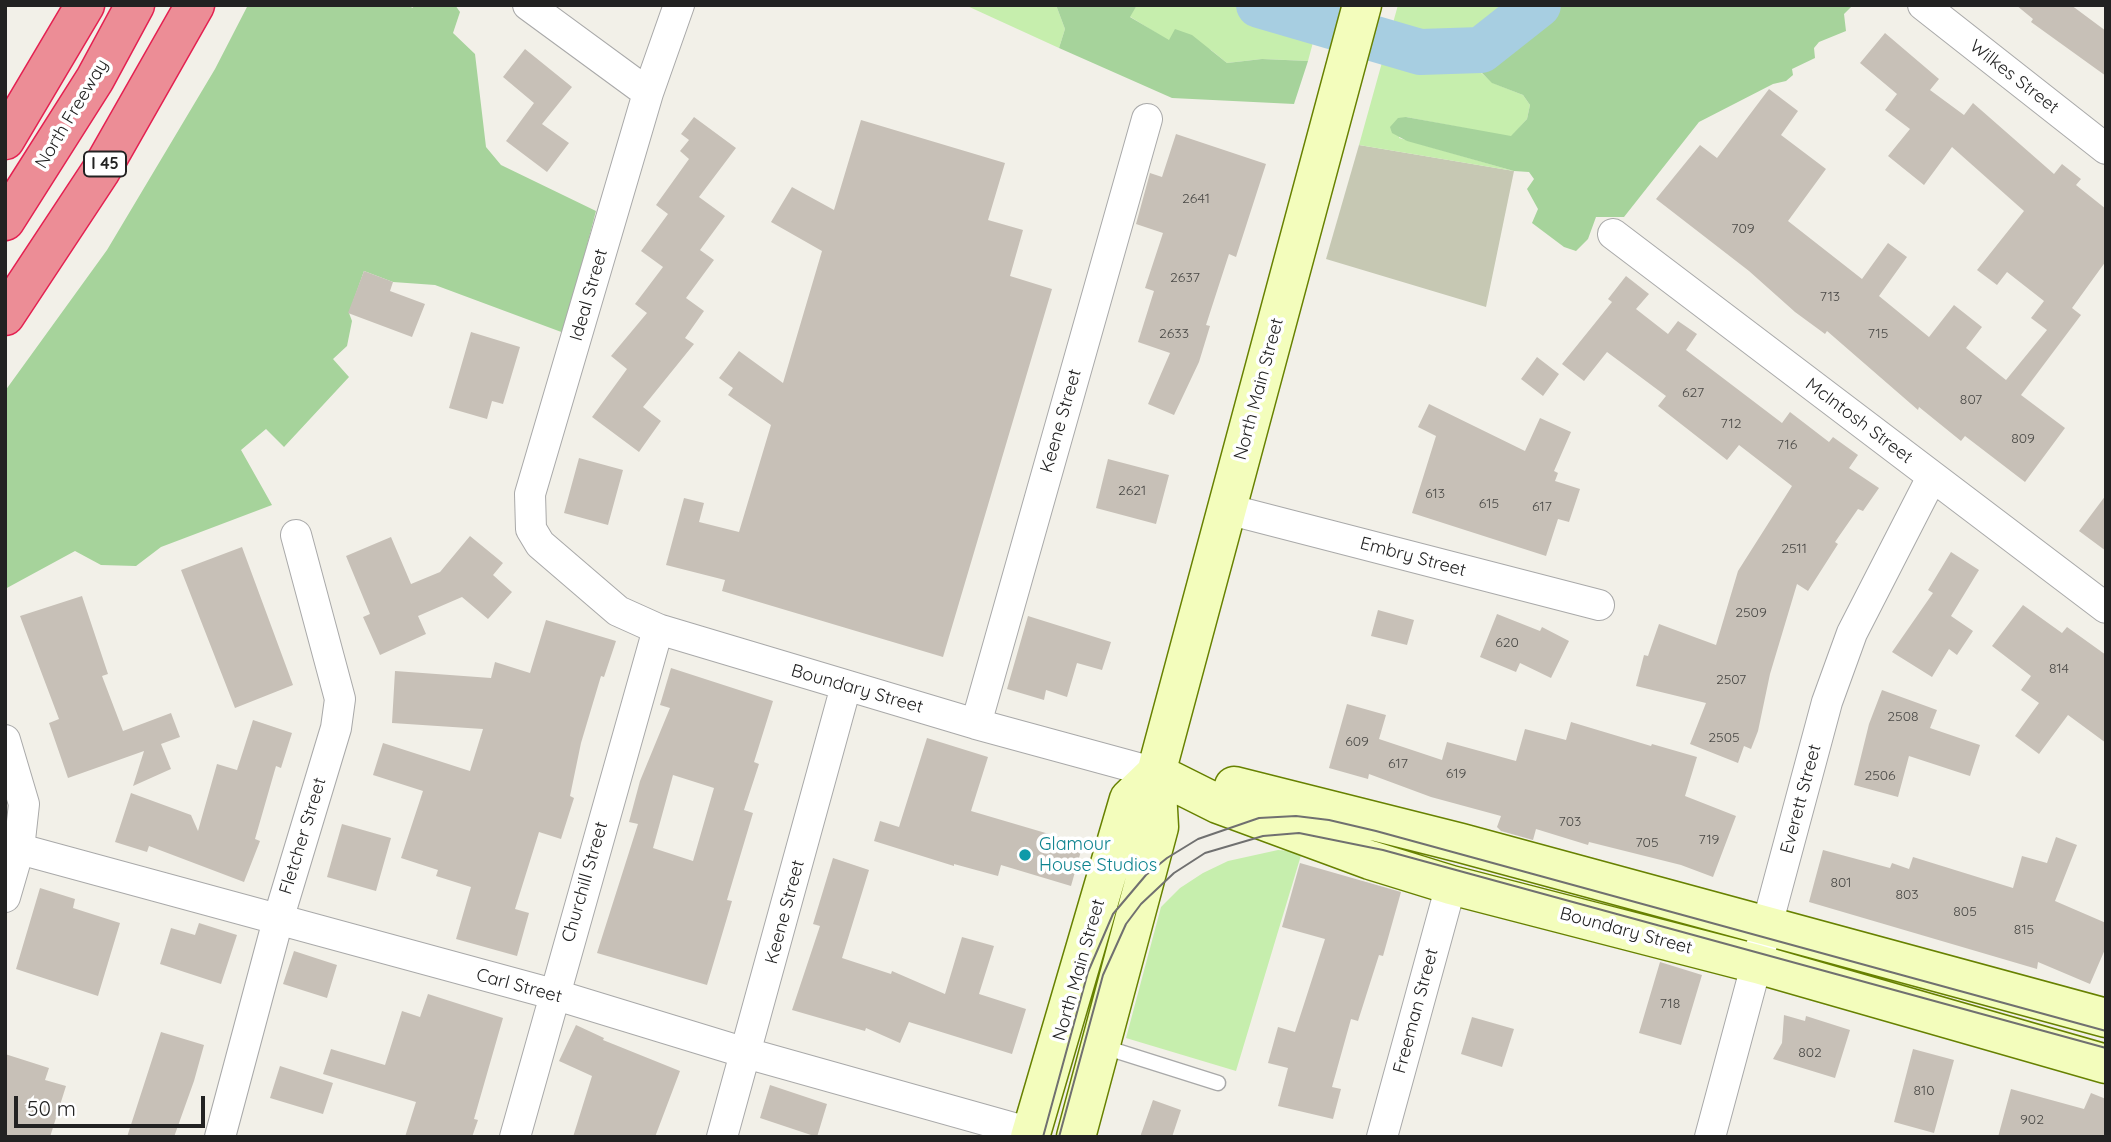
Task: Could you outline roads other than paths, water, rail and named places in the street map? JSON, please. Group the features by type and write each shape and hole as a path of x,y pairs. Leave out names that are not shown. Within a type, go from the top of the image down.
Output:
{"highway":[{"path":"5,140 85,5"},
{"name":"North Freeway","path":"5,221 95,79 135,5"},
{"name":"I 45","path":"5,316 100,172 195,5"},
{"path":"5,108 50,67"}],"main road":[{"name":"North Main Street","path":"1076,1137 1159,827 1156,773 1362,5"},
{"name":"North Main Street","path":"1030,1135 1129,799 1156,773"},
{"name":"Boundary Street","path":"1156,773 1226,785 1461,843 2106,1018"},
{"name":"Boundary Street","path":"1156,773 1218,804 1370,860 1451,885 1757,964 2106,1064"}],"street":[{"path":"528,5 648,93"},
{"name":"Ideal Street","path":"572,574 540,544 531,529 528,504 648,93 679,5"},
{"name":"Wilkes Street","path":"1923,5 2106,149"},
{"name":"Keene Street","path":"976,724 1147,119"},
{"name":"McIntosh Street","path":"1613,234 2106,608"},
{"name":"Everett Street","path":"1710,1137 1827,702 1852,633 1932,477"},
{"name":"Embry Street","path":"1227,509 1600,605"},
{"name":"Fletcher Street","path":"220,1137 278,920 336,728 340,699 296,535"},
{"name":"Boundary Street","path":"572,574 618,611 658,629 976,724 1156,773"},
{"name":"Churchill Street","path":"515,1137 658,629"},
{"name":"Keene Street","path":"722,1137 846,686"},
{"path":"5,740 10,776 24,804 12,847 5,897"},
{"name":"Carl Street","path":"12,847 553,995 1030,1135"},
{"name":"Freeman Street","path":"1382,1137 1451,885"}],"lane":[{"path":"1100,1046 1218,1083"}],"waterway":[{"path":"1259,5 1420,52 1481,50 1538,5"}],"tram line":[{"path":"1043,1137 1088,972 1113,914 1146,875 1167,858 1198,839 1259,818 1296,816 1329,820 1376,831 2106,1031"},
{"path":"1059,1137 1103,975 1126,924 1141,904 1174,873 1205,853 1263,836 1299,833 1383,850 2106,1048"}],"place":[{"name":"Glamour House Studios","path":"1025,855"}]}
